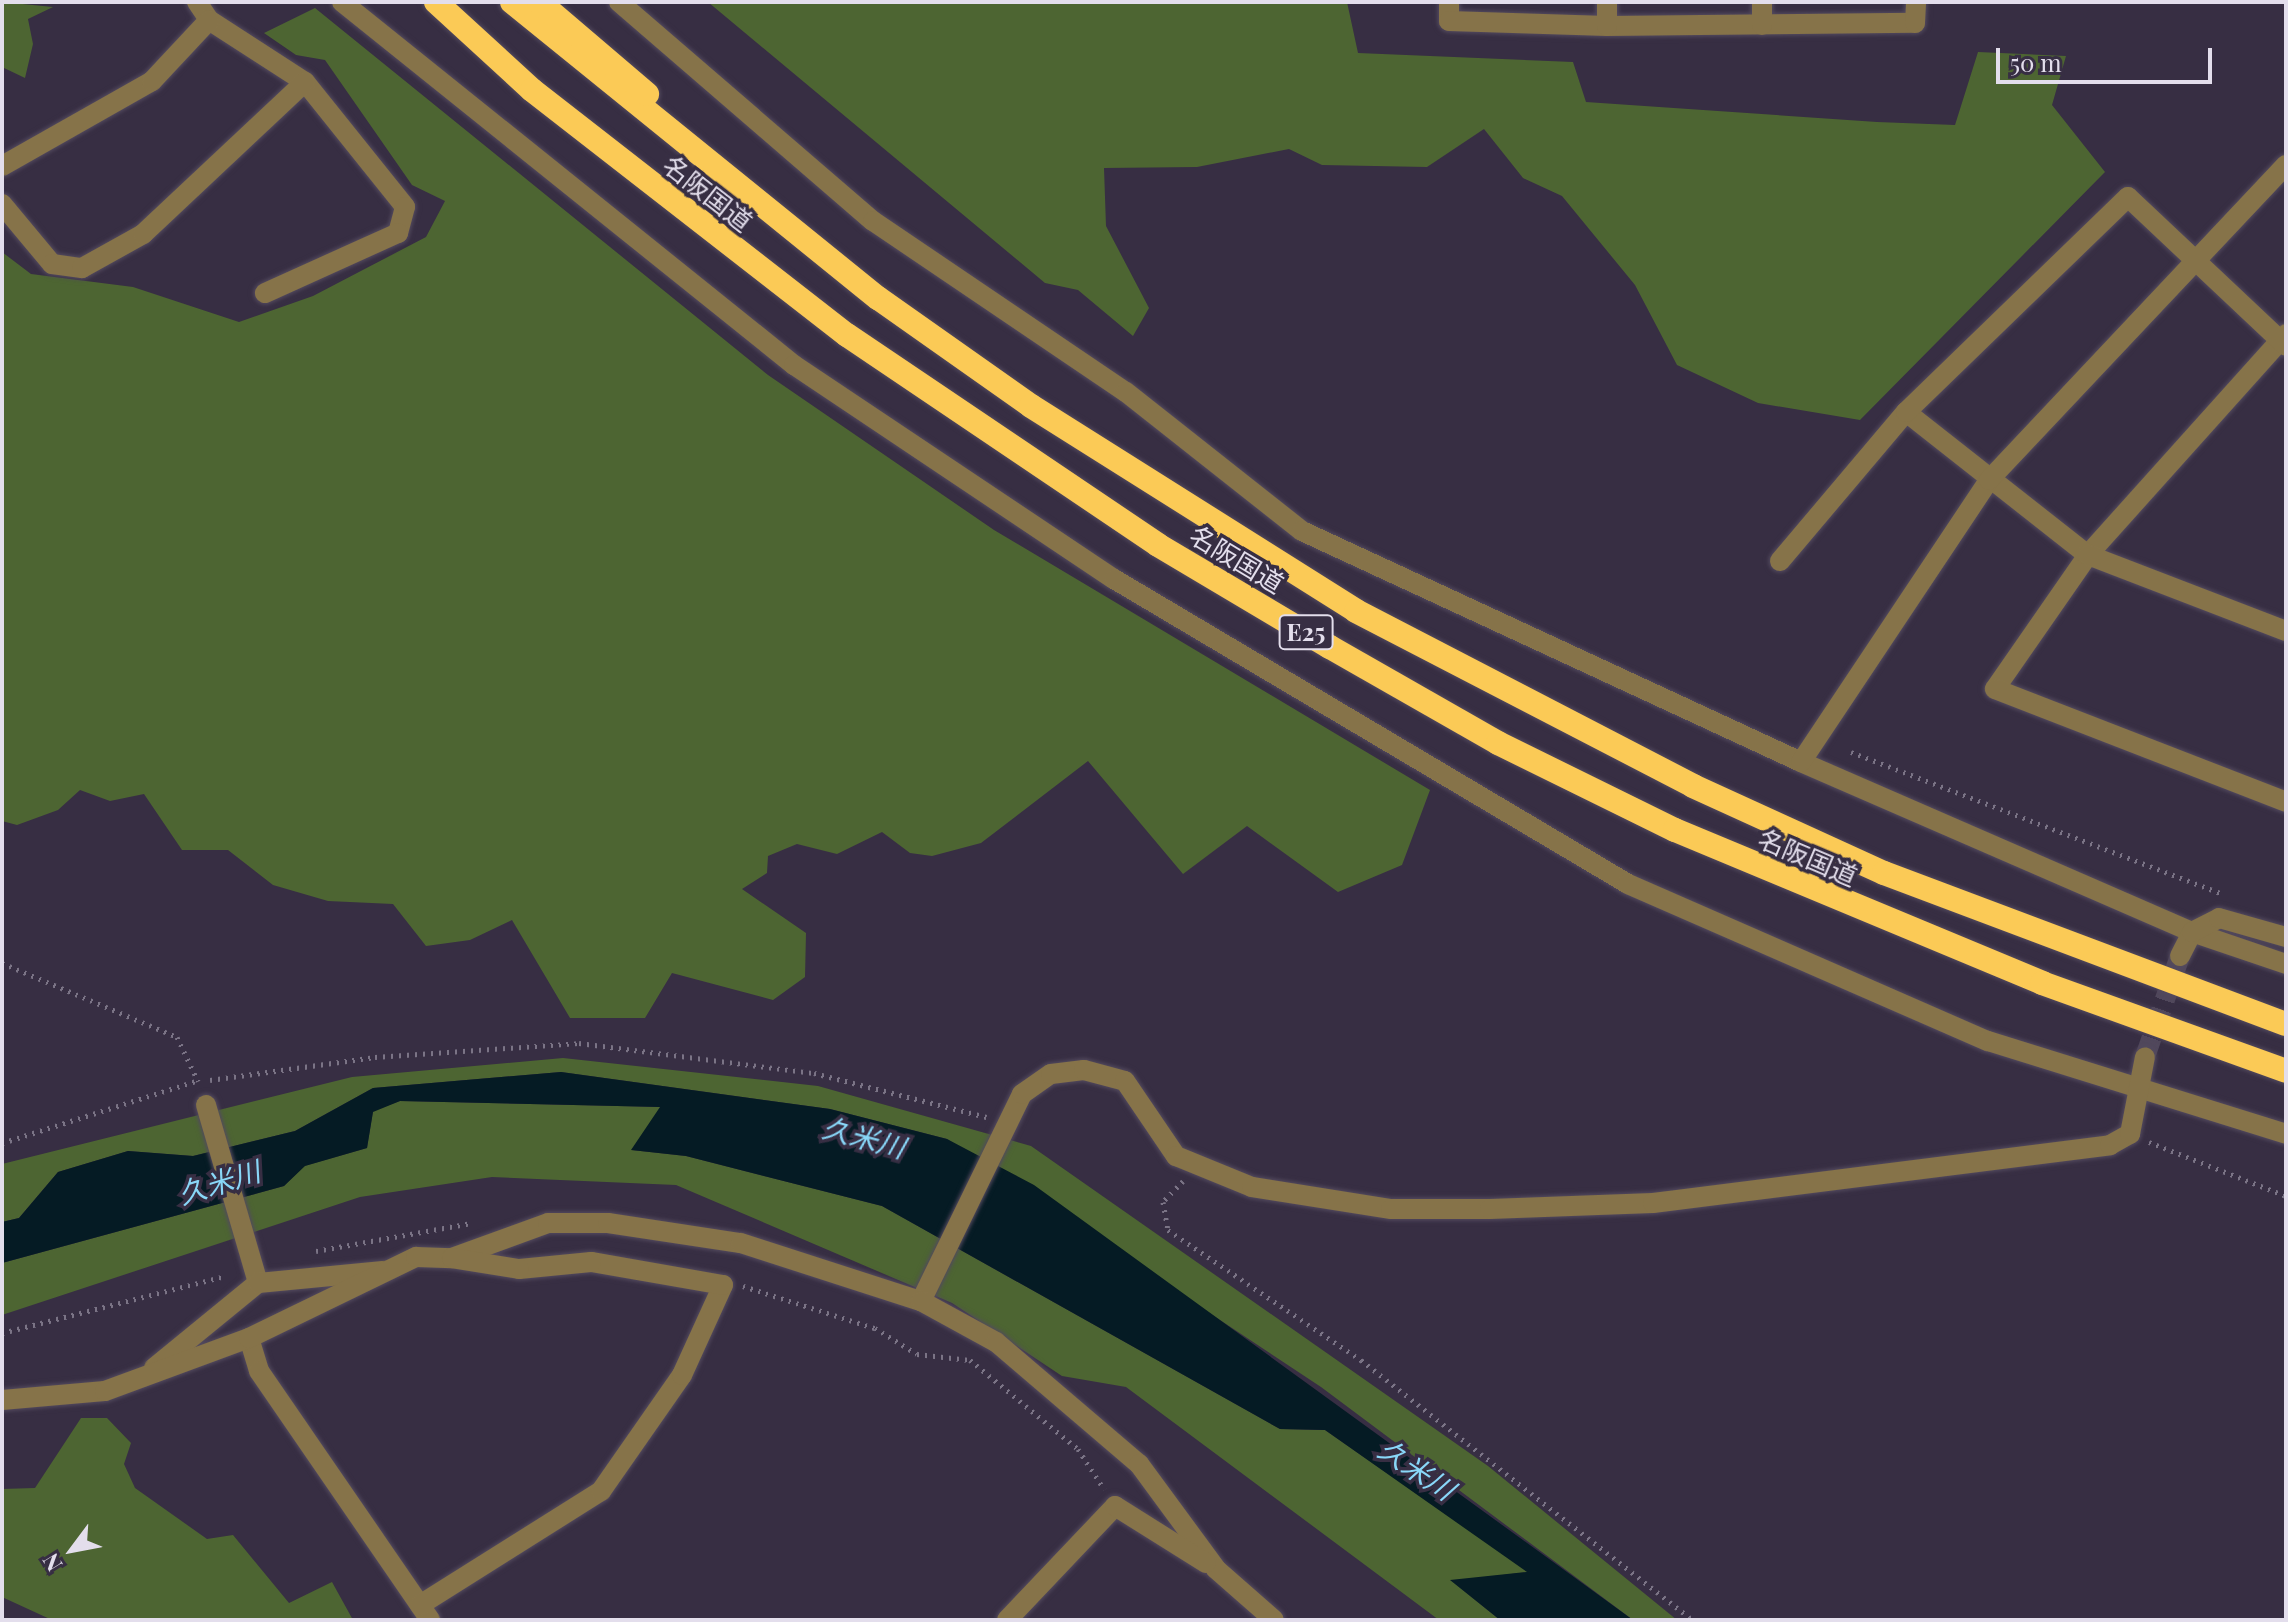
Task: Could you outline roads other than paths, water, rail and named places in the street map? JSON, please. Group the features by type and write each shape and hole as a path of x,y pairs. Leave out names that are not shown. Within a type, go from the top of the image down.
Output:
{"highway":[{"path":"415,2 532,90"},
{"name":"名阪国道","path":"436,2 532,90 823,317 995,438 1158,545 1498,743 1859,910 2286,1074"},
{"name":"名阪国道","path":"512,2 878,298 1203,516 1517,699 1884,873 2286,1024"},
{"path":"539,2 878,298"}],"street":[{"path":"197,2 209,20 305,82 405,207 398,233 265,293"},
{"path":"342,2 794,365 1114,579 1628,884 1988,1041 2139,1091 2286,1134"},
{"path":"619,2 873,221 1126,392 1302,531 1801,762 2192,932 2286,964"},
{"path":"1449,2 1449,21 1607,26 1915,23 1916,2"},
{"path":"1607,2 1607,26"},
{"path":"1762,2 1762,25"},
{"path":"2,166 152,81 209,20"},
{"path":"2,204 52,264 82,268 143,234 305,82"},
{"path":"1801,762 1989,480 2286,165"},
{"path":"1780,561 1906,412 2128,197 2194,265 2283,341 2088,555 1995,689 2286,802"},
{"path":"1906,412 2088,555 2286,631"},
{"path":"2180,956 2192,932 2219,918 2286,937"},
{"path":"921,1301 1022,1094 1051,1074 1084,1070 1125,1081 1176,1156 1195,1169 1306,1199 1490,1209 1653,1203 1981,1167 2110,1145 2130,1134 2145,1057"},
{"path":"206,1105 258,1283"},
{"path":"452,1258 548,1223 608,1223 741,1243 921,1301 996,1342 1074,1401 1139,1464 1216,1569"},
{"path":"2,1400 105,1391 249,1338 416,1257 452,1258 519,1269 591,1262 723,1285 682,1375 601,1491 425,1612 259,1371 249,1338"},
{"path":"145,1376 258,1283 387,1271"},
{"path":"1007,1620 1115,1506 1216,1569 1274,1620"}],"water":[{"name":"久米川","path":"561,1072 830,1109 947,1139 1034,1185 1633,1620 1500,1620 1450,1580 1527,1572 1325,1430 1280,1429 882,1206 686,1156 631,1150 660,1107 400,1101 373,1112 367,1148 305,1166 284,1186 2,1263 2,1222 19,1218 58,1172 128,1151 193,1156 295,1131 373,1088"}],"tunnel":[{"path":"2145,1057 2180,956"}]}
